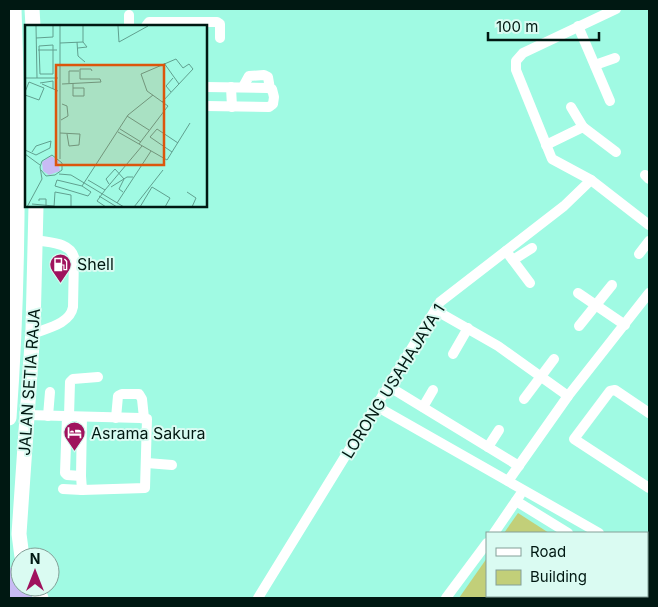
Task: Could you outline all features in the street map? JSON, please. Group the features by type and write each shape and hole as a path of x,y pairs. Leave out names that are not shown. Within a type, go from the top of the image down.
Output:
{"highway":[{"name":"JALAN SETIA RAJA","path":"9,418 15,334 12,77 14,9"},
{"path":"32,9 33,25"},
{"name":"JALAN SETIA RAJA","path":"21,547 19,534 32,334 36,208"}],"street":[{"path":"616,9 524,53 516,61 516,70 552,158 591,180 648,222"},
{"path":"129,15 129,25"},
{"path":"147,25 149,22 217,22 220,24 220,38"},
{"path":"578,26 610,101"},
{"path":"594,65 616,58"},
{"path":"208,87 243,87 249,76 264,75 268,77 274,98 274,104 269,107 208,106"},
{"path":"231,87 232,106"},
{"path":"571,107 583,128 616,152"},
{"path":"546,145 583,128"},
{"name":"LORONG USAHAJAYA 1","path":"258,598 440,302 564,206 591,180"},
{"path":"32,334 67,320 72,315 73,307 74,257 72,250 67,246 36,240"},
{"path":"639,254 649,241"},
{"path":"513,260 532,248"},
{"path":"506,251 530,283"},
{"path":"578,326 612,285"},
{"path":"578,293 625,325"},
{"path":"508,480 568,396 649,293"},
{"path":"435,310 498,346 568,396"},
{"path":"453,354 468,328"},
{"path":"524,399 554,359"},
{"path":"81,476 67,475 65,473 70,382 77,378 98,377"},
{"path":"388,386 519,466"},
{"path":"423,407 433,390"},
{"path":"649,413 615,390 610,391 574,439 649,488"},
{"path":"48,416 50,392"},
{"path":"116,418 118,396 122,394 139,394 142,399 144,418"},
{"path":"376,406 597,532"},
{"path":"27,415 144,418 149,422 145,488 63,489"},
{"path":"82,416 82,490"},
{"path":"488,447 499,430"},
{"path":"147,463 172,465"},
{"path":"495,532 524,489"},
{"path":"516,501 566,532"},
{"path":"569,532 576,520"},
{"path":"446,598 486,544"}],"shaded area":[{"path":"9,566 10,597 32,598 9,598"}],"building":[{"path":"518,513 547,532 505,532"},
{"path":"486,559 487,598 459,598"}],"place":[{"name":"Shell","path":"61,283"},
{"name":"Asrama Sakura","path":"75,452"}]}
